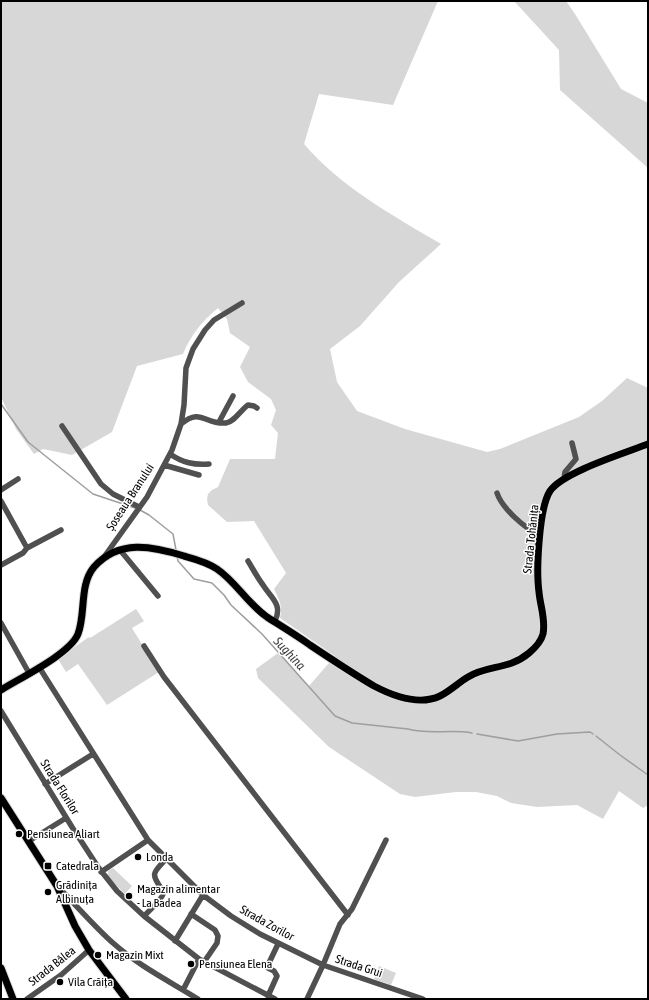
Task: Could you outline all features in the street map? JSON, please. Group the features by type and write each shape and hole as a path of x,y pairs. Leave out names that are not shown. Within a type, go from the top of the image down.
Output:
{"main road":[{"name":"Strada Tohănița","path":"300,638 357,676 383,691 414,700 435,698 473,674 507,666 520,660 530,653 539,643 544,629 537,582 537,560 547,497 553,488 564,479 648,444"},
{"name":"Șoseaua Branului","path":"1,690 65,650 76,638 80,627 88,579 93,568 103,559 120,550 140,546 157,548 176,553 217,568 250,603 300,638"},
{"path":"1,798 68,903 89,950 126,999"},
{"path":"1,968 13,999"}],"street":[{"name":"Șoseaua Branului","path":"103,559 151,490 170,454 181,424 184,405 186,368 193,348 214,320 242,303"},
{"path":"219,422 233,396"},
{"path":"181,424 188,418 194,416 225,423 231,421 248,405 257,408"},
{"path":"62,426 101,484 113,494 139,507"},
{"path":"564,479 565,472 576,459 572,443"},
{"path":"170,454 186,463 198,465 209,464"},
{"path":"164,465 199,476"},
{"path":"1,490 18,479"},
{"path":"497,493 505,508 528,528 540,535"},
{"path":"1,501 27,548"},
{"path":"1,565 23,553 27,548 61,530"},
{"path":"120,550 158,596"},
{"path":"248,561 276,604 278,613 275,621"},
{"path":"1,623 29,673"},
{"path":"144,646 164,677 348,915"},
{"name":"Strada Zorilor","path":"39,667 148,840 166,859 203,895 246,925 278,944 323,965"},
{"name":"Strada Florilor","path":"1,711 66,818 101,872 125,900 202,961 275,999"},
{"path":"45,784 93,754"},
{"path":"29,841 66,818"},
{"path":"101,872 148,840"},
{"path":"323,965 340,924 348,915 355,903 386,840"},
{"path":"144,916 162,896 163,891 154,875 156,870 166,859"},
{"path":"175,941 203,895"},
{"path":"68,903 123,951 156,974 198,999"},
{"path":"183,990 202,961 217,943 218,936 215,930 192,914"},
{"path":"268,996 278,976 274,971 268,968 278,944"},
{"name":"Strada Bâlea","path":"27,999 61,975 89,950"},
{"name":"Strada Grui","path":"308,999 323,965 423,999"}],"shaded area":[{"path":"1,1 438,1 393,105 319,94 304,144 334,174 351,187 386,211 441,244 399,282 360,326 330,349 337,382 357,411 405,429 487,452 500,449 579,417 602,401 627,378 648,388 648,805 643,808 619,791 603,819 577,805 537,807 511,803 497,796 476,792 456,792 415,797 400,794 329,747 258,678 256,669 278,653 309,686 335,656 280,618 281,607 274,589 286,573 254,521 227,522 208,505 208,494 218,487 230,459 275,459 278,433 271,425 276,410 271,399 248,382 240,367 250,347 230,333 227,319 218,308 198,329 189,341 183,354 137,366 112,432 72,455 43,449 34,454 16,429 1,397"},
{"path":"514,1 566,1 621,89 648,103 648,168 560,90 559,50"},
{"path":"136,609 144,621 132,628 159,672 107,705 78,664 66,672 58,659 89,637 90,638"},
{"path":"113,868 132,886 125,894 108,877 108,871"},
{"path":"379,966 396,973 391,985 374,979"}],"waterway":[{"name":"Sughina","path":"1,404 28,442 93,494 135,508"},
{"name":"Sughina","path":"140,510 149,515 173,534 176,550"},
{"name":"Sughina","path":"177,556 178,561 194,579 212,583 224,595 231,605 262,634 335,716 352,723 424,732 472,733"},
{"name":"Sughina","path":"477,734 518,741 557,734 590,732 593,734"},
{"name":"Sughina","path":"596,736 648,775"}],"place":[{"name":"Pensiunea Aliart","path":"19,834"},
{"name":"Londa","path":"138,857"},
{"name":"Catedrala","path":"48,866"},
{"name":"Grădinița Albinuța","path":"48,892"},
{"name":"Magazin alimentar - La Badea","path":"129,896"},
{"name":"Magazin Mixt","path":"98,955"},
{"name":"Pensiunea Elena","path":"191,964"},
{"name":"Vila Crăița","path":"60,982"}]}
